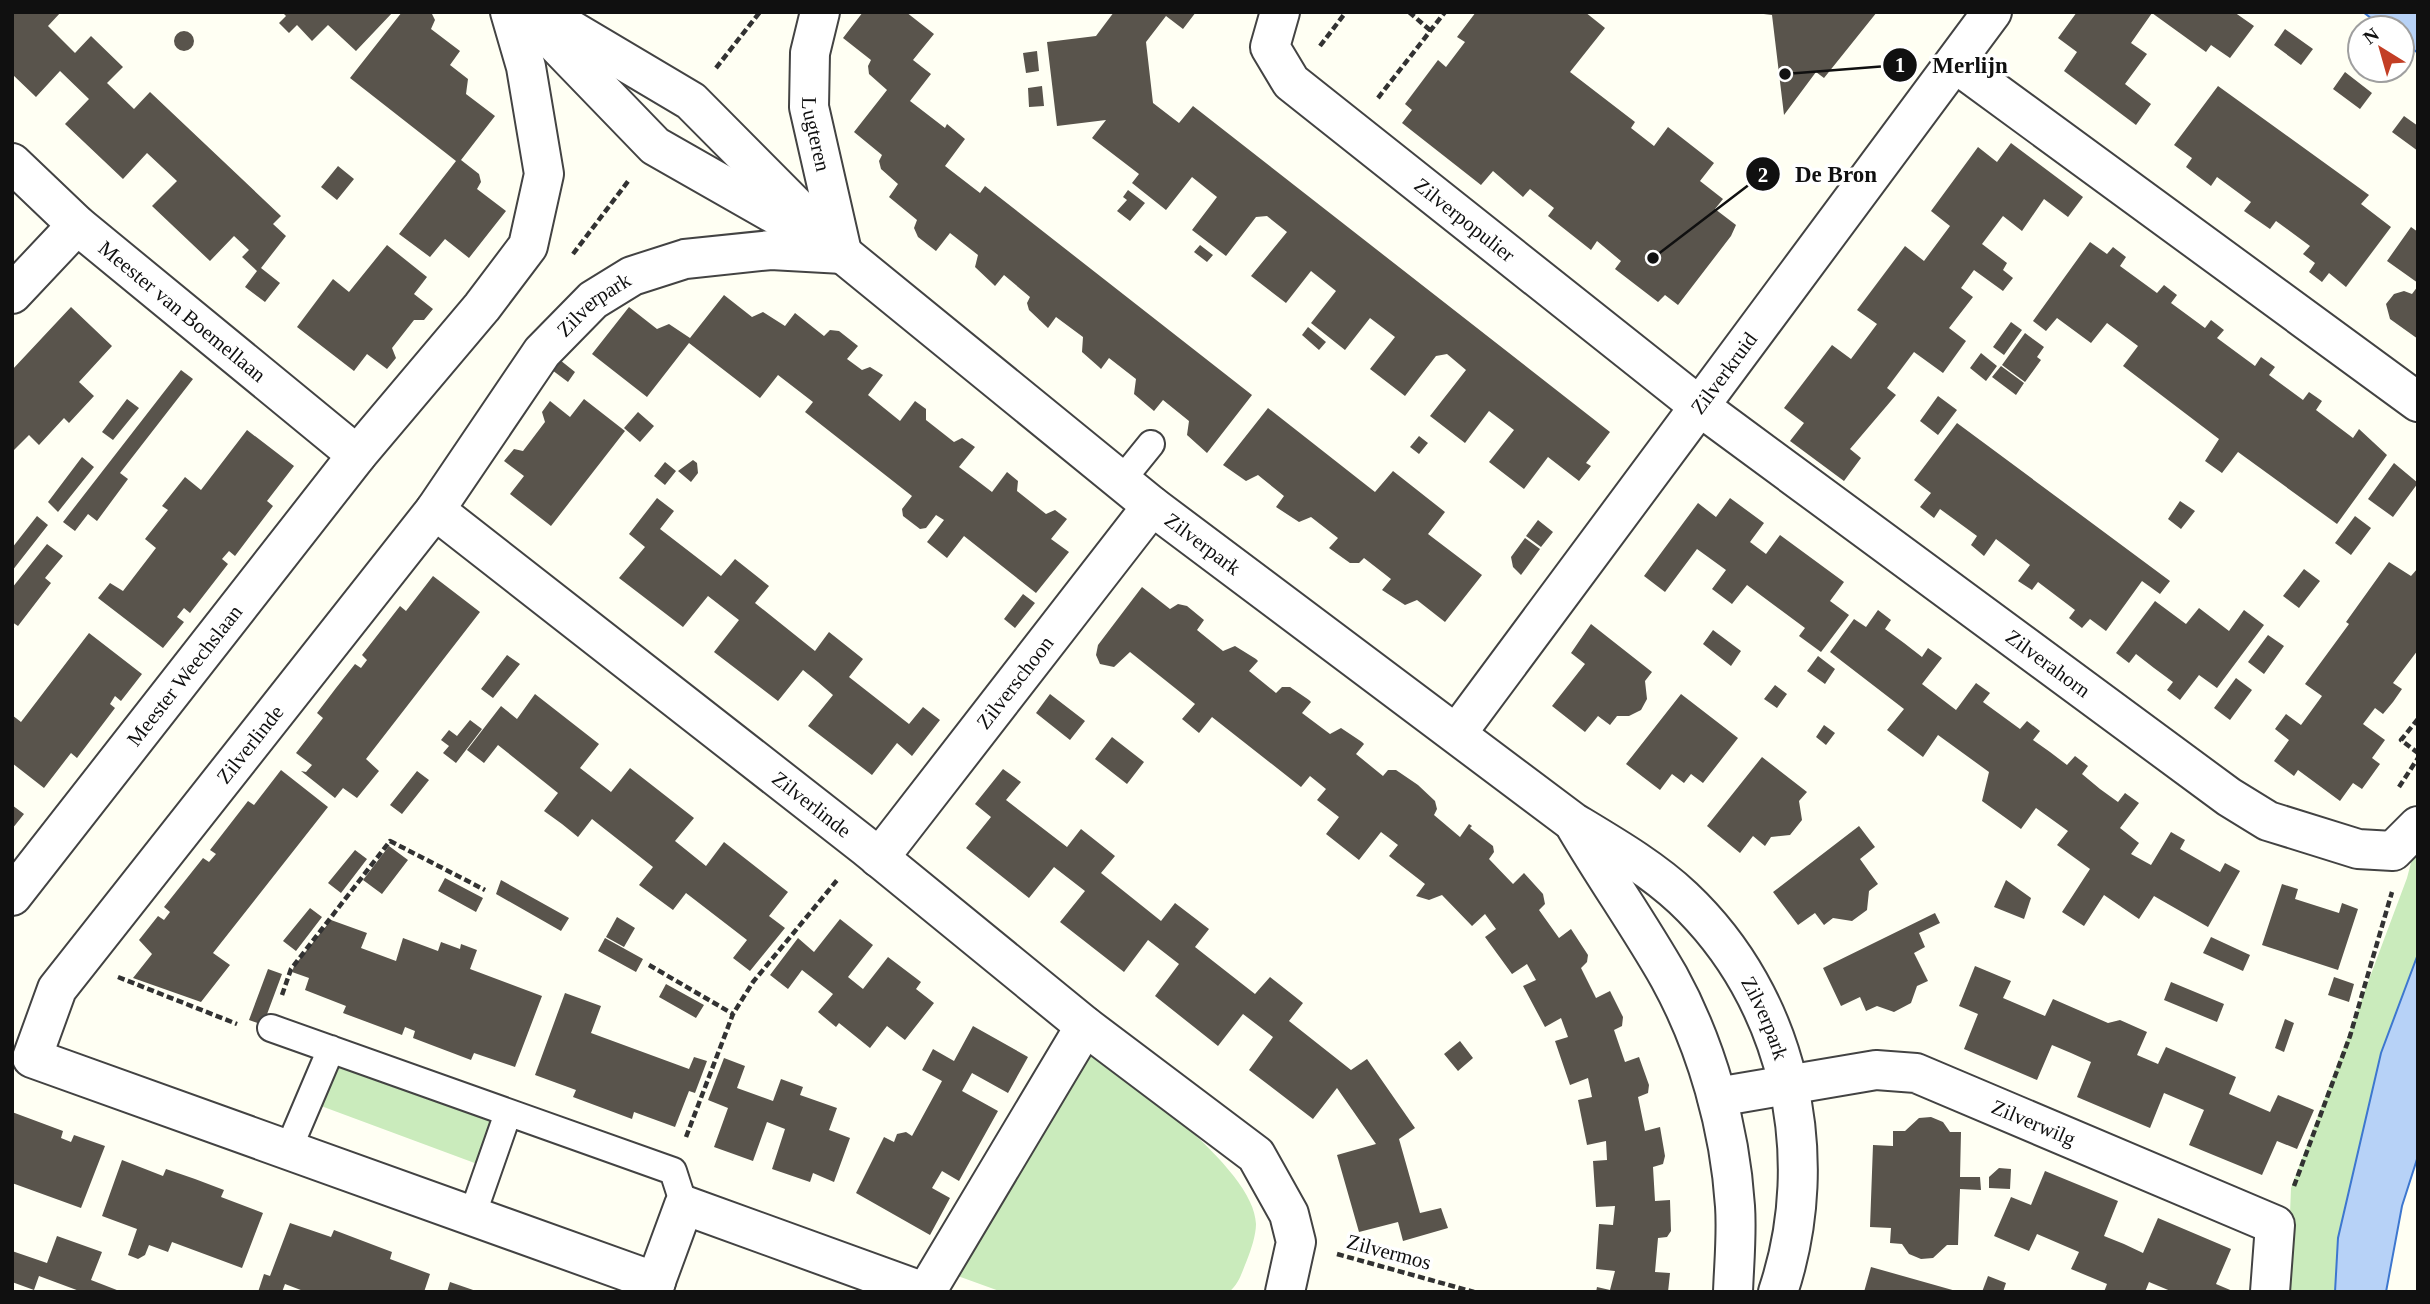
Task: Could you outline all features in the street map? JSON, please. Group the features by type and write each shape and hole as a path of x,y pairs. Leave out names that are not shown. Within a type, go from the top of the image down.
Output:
{"street":[{"path":"357,455 482,307 528,246 544,174 526,67 510,12"},
{"name":"Zilverpark","path":"525,12 655,146 843,254"},
{"name":"Zilverpark","path":"541,12 691,101 843,254 1152,506 1573,822 1630,857 1684,898 1727,949 1763,1009 1791,1086 1799,1148 1796,1223 1778,1292"},
{"name":"Lugteren","path":"820,12 810,53 809,107 843,254"},
{"name":"Zilverpopulier","path":"1280,12 1270,47 1291,82 1699,406"},
{"name":"Zilverkruid","path":"1457,733 1992,12"},
{"path":"1955,63 2418,402"},
{"name":"Meester van Boemellaan","path":"12,163 77,225 357,455"},
{"path":"12,294 77,225"},
{"name":"Zilverpark","path":"435,510 542,352 593,300 632,276 685,259 771,250 843,254"},
{"name":"Zilverahorn","path":"1699,406 2229,797 2267,821 2358,849 2406,838"},
{"name":"Meester Weechslaan","path":"12,896 357,455"},
{"name":"Zilverschoon","path":"873,853 1152,506"},
{"name":"Zilverlinde","path":"679,1188 654,1287 472,1216 32,1058 57,989 435,510 873,853 1085,1026 1256,1155 1289,1214 1296,1242 1285,1292"},
{"name":"Zilverpark","path":"1573,822 1670,980 1693,1030 1717,1097 1728,1147 1735,1208 1732,1292"},
{"path":"679,1188 925,1292 1085,1026"},
{"name":"Zilverwilg","path":"1717,1097 1876,1070 1916,1073 2275,1226"},
{"path":"2270,1292 2275,1226"}],"lane":[{"path":"1121,481 1151,444"},
{"path":"271,1028 508,1113 679,1188"},
{"path":"288,1150 331,1049"},
{"path":"472,1216 508,1113"}],"path":[{"path":"1409,12 1431,31"},
{"path":"1373,104 1446,12"},
{"path":"2418,719 2401,740 2418,753"},
{"path":"2275,1226 2292,1191 2350,1036 2406,838"},
{"path":"79,961 259,1033 271,1028 291,969 390,841 485,890"},
{"path":"679,1188 733,1014 752,982 799,925 873,853"},
{"path":"649,965 733,1014"},
{"name":"Zilvermos","path":"1296,1242 1474,1292"}],"green space":[{"path":"2418,836 2418,954 2381,1053 2338,1238 2335,1292 2287,1292 2291,1188 2407,878"},
{"path":"1078,1039 1153,1098 1211,1150 1234,1176 1250,1201 1256,1224 1254,1238 1240,1278 1229,1292 1002,1292 944,1271"},
{"path":"332,1055 499,1116 480,1165 313,1103"}],"water":[{"path":"2363,12 2418,12 2418,53 2416,14"},
{"path":"2418,954 2418,1156 2402,1206 2386,1292 2335,1292 2338,1238 2381,1053"}],"building":[{"path":"12,12 61,12 48,26 75,53 91,36 123,67 107,83 134,109 150,92 281,216 273,224 286,236 261,268 280,283 265,302 245,287 257,271 242,257 249,250 234,236 210,261 152,206 177,181 147,153 123,179 65,124 89,99 60,71 36,97 12,74"},
{"path":"282,12 393,12 356,51 328,25 312,41 297,25 289,33 279,23 286,16"},
{"path":"402,12 431,12 435,20 431,29 460,51 450,65 468,79 466,94 495,116 461,160 479,174 481,182 477,189 506,211 469,258 445,239 430,257 399,234 456,161 350,78"},
{"path":"863,12 906,12 934,34 913,60 931,74 910,101 945,128 947,124 965,139 945,166 980,193 985,186 1252,395 1207,453 1187,435 1189,421 1163,400 1154,411 1134,394 1136,379 1109,358 1101,369 1082,352 1083,337 1056,317 1048,328 1029,310 1027,303 1030,297 1004,275 995,286 975,267 978,255 950,233 936,251 918,237 914,228 917,220 889,197 898,184 881,169 879,161 882,155 854,132 887,90 869,74 868,66 871,60 843,38"},
{"path":"1114,12 1196,12 1183,29 1166,16 1146,42 1153,103 1179,123 1193,106 1610,432 1586,463 1591,466 1579,481 1548,457 1524,489 1489,462 1514,430 1489,411 1465,443 1430,416 1466,370 1447,354 1436,356 1405,396 1370,369 1395,337 1370,318 1345,350 1311,323 1336,291 1311,271 1286,303 1251,276 1287,232 1267,216 1256,217 1226,256 1192,230 1217,197 1192,177 1166,210 1132,183 1139,174 1092,138 1106,120 1057,126 1047,42 1096,36"},
{"path":"1476,12 1585,12 1605,28 1570,72 1635,122 1631,128 1654,146 1668,127 1714,163 1700,181 1723,199 1715,209 1736,225 1731,236 1678,305 1665,295 1658,302 1615,269 1621,261 1597,241 1591,250 1548,216 1554,208 1530,189 1523,197 1493,171 1481,185 1402,123 1412,110 1405,104 1438,60 1446,67 1465,42 1457,37"},
{"path":"1747,12 1877,12 1824,78 1816,72 1784,115 1772,15"},
{"path":"2077,12 2234,12 2254,26 2230,58 2211,45 2206,52 2152,13 2131,43 2147,54 2125,84 2151,104 2136,125 2064,71 2077,52 2058,38"},
{"path":"2285,29 2313,49 2301,65 2274,45"},
{"path":"184,31 191,34 194,41 191,48 184,51 177,48 174,41 177,34"},
{"path":"1037,51 1039,71 1026,73 1023,53"},
{"path":"2345,72 2346,84 2360,84 2372,93 2360,109 2333,89"},
{"path":"1042,86 1044,106 1029,107 1028,88"},
{"path":"2218,86 2369,195 2361,204 2391,227 2346,287 2329,273 2322,282 2309,272 2315,263 2303,254 2310,246 2276,221 2270,229 2244,211 2251,202 2217,177 2211,186 2186,167 2192,158 2174,145"},
{"path":"2404,116 2418,126 2418,151 2392,132"},
{"path":"2011,143 2083,197 2068,217 2044,199 2022,231 2003,216 1982,244 2007,263 2003,270 2013,278 2003,291 1974,270 1961,288 1973,297 1949,328 1966,341 1943,373 1914,352 1887,388 1896,395 1850,449 1861,458 1844,481 1790,441 1804,423 1784,408 1832,345 1851,359 1877,324 1857,310 1905,246 1924,261 1950,226 1931,211 1978,147 1997,162"},
{"path":"338,166 354,179 337,200 321,187"},
{"path":"1128,190 1145,203 1130,221 1117,211 1127,200 1123,197"},
{"path":"2411,227 2418,232 2418,283 2387,261"},
{"path":"2090,242 2107,254 2113,247 2126,257 2120,266 2157,293 2164,285 2177,295 2171,303 2205,328 2211,320 2224,330 2217,338 2255,366 2261,357 2275,367 2269,375 2303,400 2309,392 2322,401 2316,410 2353,438 2359,429 2387,455 2337,524 2238,452 2222,473 2205,461 2219,439 2123,366 2138,346 2107,323 2091,343 2057,318 2046,331 2033,321"},
{"path":"387,245 427,277 414,294 433,309 424,320 414,320 392,348 396,358 387,369 367,354 354,371 297,327 333,279 349,292"},
{"path":"1200,245 1213,255 1207,262 1194,252"},
{"path":"2418,286 2418,339 2390,319 2386,304 2394,294 2404,291 2412,294"},
{"path":"724,295 752,317 763,312 785,326 795,313 824,336 830,330 839,331 858,346 847,359 862,370 870,367 883,375 868,395 900,421 915,401 926,409 926,420 954,442 962,438 975,447 959,467 992,492 1007,472 1018,481 1017,491 1046,514 1055,510 1067,519 1051,539 1069,552 1036,593 964,536 947,558 927,542 944,520 936,515 926,528 920,529 903,516 902,509 912,496 805,412 813,402 778,375 760,398 689,343 647,397 592,354 629,307 657,329 669,324 690,338"},
{"path":"71,307 112,346 79,382 94,396 69,423 64,418 39,445 29,435 12,452 12,370"},
{"path":"2011,322 2022,330 2004,355 1993,347"},
{"path":"1308,327 1326,342 1319,350 1302,335"},
{"path":"2025,333 2044,347 2037,357 2041,360 2025,382 2002,365"},
{"path":"1981,353 1997,366 1986,381 1970,368"},
{"path":"560,360 575,372 568,382 552,370"},
{"path":"2001,366 2024,383 2016,395 1992,377"},
{"path":"181,370 193,379 120,473 128,479 97,521 88,514 75,531 63,522"},
{"path":"1938,396 1957,410 1938,435 1920,421"},
{"path":"127,399 139,408 113,440 102,432"},
{"path":"584,399 625,431 551,526 510,494 524,476 504,461 514,449 523,451 545,422 542,412 550,401 570,417"},
{"path":"1268,408 1375,492 1393,471 1445,512 1428,534 1482,575 1445,622 1417,600 1405,605 1382,590 1391,579 1364,558 1359,563 1350,563 1329,548 1338,538 1311,517 1299,522 1276,507 1284,496 1258,475 1246,481 1223,465"},
{"path":"638,412 654,426 640,442 624,428"},
{"path":"1957,423 2170,581 2160,594 2142,581 2106,631 2090,619 2082,628 2069,618 2075,610 2038,582 2032,590 2018,581 2030,565 1996,539 1984,556 1971,545 1977,536 1940,509 1934,518 1920,507 1931,493 1914,480"},
{"path":"247,430 294,466 267,501 273,506 235,556 229,551 222,559 228,564 190,613 184,608 177,617 184,622 163,648 98,598 110,583 123,591 156,548 145,539 168,510 162,506 185,477 201,490"},
{"path":"1419,436 1428,443 1419,454 1410,447"},
{"path":"82,457 94,467 58,512 48,502"},
{"path":"693,460 697,463 698,473 691,482 678,471"},
{"path":"665,462 676,471 665,485 654,476"},
{"path":"2394,463 2418,483 2393,517 2368,499"},
{"path":"657,498 674,511 660,529 721,576 735,559 769,586 755,603 815,651 829,632 863,659 849,677 909,724 923,707 940,720 912,756 897,743 872,775 808,726 833,695 803,670 778,701 714,652 739,620 708,596 683,627 619,578 645,547 629,534"},
{"path":"1730,498 1764,523 1750,542 1766,554 1780,535 1844,582 1830,601 1849,615 1821,652 1799,636 1805,628 1747,585 1732,604 1712,589 1726,570 1697,549 1665,592 1644,576 1698,503 1716,517"},
{"path":"2180,501 2195,511 2181,529 2168,519"},
{"path":"37,516 48,525 12,571 12,548"},
{"path":"2355,516 2371,528 2351,555 2335,543"},
{"path":"1538,520 1553,532 1541,547 1526,536"},
{"path":"1525,538 1540,549 1521,575 1513,567 1511,557"},
{"path":"47,544 63,556 45,578 51,583 18,626 12,622 12,588"},
{"path":"2389,562 2411,576 2418,568 2418,650 2393,683 2402,689 2393,702 2383,714 2375,708 2363,724 2385,740 2372,758 2380,764 2362,789 2353,783 2340,801 2298,770 2294,776 2274,761 2289,740 2275,729 2286,714 2301,725 2322,696 2305,684 2349,624 2346,622"},
{"path":"2304,569 2320,581 2299,608 2283,596"},
{"path":"433,576 480,612 366,759 379,771 357,798 343,788 335,798 301,771 306,772 312,765 296,753 323,718 317,713 336,688 355,664 361,668 367,660 362,655 400,606 406,611"},
{"path":"1142,587 1170,609 1178,604 1187,606 1204,620 1197,630 1223,651 1235,646 1256,659 1258,661 1249,671 1276,693 1282,687 1290,687 1309,700 1311,702 1302,713 1330,734 1341,728 1362,742 1364,744 1356,754 1383,776 1388,770 1396,770 1418,785 1435,801 1437,809 1434,815 1460,837 1469,824 1472,826 1470,828 1493,846 1494,852 1489,859 1513,884 1524,873 1543,894 1545,904 1539,910 1559,938 1571,929 1588,955 1587,962 1581,968 1596,998 1610,991 1623,1017 1622,1026 1614,1030 1625,1062 1639,1057 1649,1085 1648,1093 1638,1097 1645,1131 1660,1127 1665,1156 1663,1164 1653,1167 1655,1201 1670,1200 1671,1231 1667,1237 1658,1238 1655,1272 1670,1273 1668,1292 1596,1292 1597,1287 1610,1290 1615,1271 1596,1269 1599,1224 1613,1225 1615,1206 1596,1207 1593,1161 1607,1160 1606,1141 1587,1145 1578,1100 1592,1097 1588,1078 1570,1085 1555,1041 1568,1037 1561,1018 1545,1027 1523,986 1536,980 1527,964 1512,974 1485,937 1496,929 1485,914 1472,926 1442,895 1429,900 1416,896 1425,884 1389,856 1398,845 1381,832 1359,860 1326,834 1339,817 1317,800 1326,789 1310,776 1301,787 1212,717 1199,733 1182,719 1195,704 1130,652 1114,667 1100,664 1096,655 1098,645"},
{"path":"1023,594 1035,603 1015,628 1004,619"},
{"path":"2155,601 2186,624 2199,608 2229,631 2244,610 2264,625 2217,688 2199,675 2180,700 2167,690 2173,682 2136,654 2129,663 2116,653"},
{"path":"1878,610 1891,620 1885,629 1922,657 1928,648 1942,658 1922,684 1956,710 1976,683 1990,693 1983,702 2020,729 2027,721 2040,731 2033,740 2067,765 2075,756 2088,766 2082,774 2118,802 2125,793 2139,803 2120,828 2139,843 2131,854 2151,865 2171,832 2185,840 2180,849 2220,872 2225,863 2240,871 2208,927 2154,896 2139,919 2104,895 2084,926 2062,912 2090,869 2057,845 2068,831 2036,808 2021,829 1982,801 1989,772 1938,735 1923,757 1887,730 1904,709 1830,652 1854,619 1866,627"},
{"path":"1591,624 1652,672 1645,681 1647,699 1641,710 1629,716 1617,716 1610,725 1598,716 1585,732 1552,706 1585,664 1571,653"},
{"path":"1713,630 1741,651 1731,666 1703,644"},
{"path":"89,633 142,674 121,701 115,696 110,704 115,708 77,758 71,753 44,788 12,763 12,715 21,722"},
{"path":"2268,635 2284,646 2264,674 2248,662"},
{"path":"507,655 520,664 493,698 481,689"},
{"path":"1818,656 1835,669 1825,684 1807,671"},
{"path":"2236,678 2252,690 2230,720 2214,708"},
{"path":"1775,685 1787,694 1777,708 1764,699"},
{"path":"535,694 599,744 580,768 611,792 630,768 694,818 675,841 706,866 724,842 788,892 769,916 785,928 750,971 733,958 747,940 686,893 673,910 639,885 653,867 592,819 578,837 544,811 558,793 498,745 484,763 467,750 501,706 517,719"},
{"path":"1050,694 1085,721 1070,740 1036,713"},
{"path":"1681,694 1738,738 1703,783 1691,774 1684,783 1672,774 1660,790 1626,764"},
{"path":"470,720 482,729 456,763 443,753 449,746 441,740 449,730 457,736"},
{"path":"1824,725 1835,733 1826,745 1816,737"},
{"path":"1112,737 1144,762 1127,784 1095,759"},
{"path":"1762,757 1807,792 1799,801 1802,820 1790,835 1771,837 1765,846 1753,836 1740,853 1707,826"},
{"path":"1003,769 1021,782 1006,800 1067,847 1081,829 1115,856 1101,873 1161,921 1175,903 1209,929 1195,947 1255,994 1270,977 1303,1003 1289,1021 1351,1070 1367,1059 1415,1128 1399,1139 1420,1213 1441,1208 1448,1228 1403,1241 1398,1222 1359,1232 1337,1155 1376,1144 1337,1088 1313,1119 1249,1070 1273,1037 1243,1014 1218,1046 1155,996 1179,964 1148,940 1124,972 1060,922 1085,891 1054,867 1029,898 966,848 991,817 975,804"},
{"path":"281,770 328,807 213,953 230,965 201,1002 133,978 152,954 139,940 158,916 164,920 170,912 164,907 203,858 209,862 216,854 210,850 248,801 254,805"},
{"path":"417,771 429,780 402,814 390,805"},
{"path":"12,805 24,814 12,829"},
{"path":"1859,826 1875,847 1860,859 1878,884 1869,891 1867,910 1852,921 1833,918 1824,925 1815,913 1798,925 1773,892"},
{"path":"389,846 408,860 382,894 363,880"},
{"path":"355,850 367,859 341,893 328,883"},
{"path":"445,878 483,898 476,912 438,891"},
{"path":"501,880 569,918 561,931 496,894"},
{"path":"2006,880 2031,898 2024,919 1994,907"},
{"path":"2282,884 2298,889 2295,899 2339,913 2342,903 2358,909 2338,970 2262,945"},
{"path":"310,908 322,917 296,951 283,941"},
{"path":"1935,913 1940,923 1919,933 1925,947 1914,953 1928,981 1917,986 1911,1003 1894,1012 1877,1006 1866,1011 1860,997 1841,1006 1823,968"},
{"path":"617,917 635,928 624,947 606,937"},
{"path":"840,919 873,945 848,977 863,989 888,957 921,982 916,989 934,1003 905,1040 887,1026 870,1048 839,1023 836,1027 818,1012 833,994 802,970 788,989 770,975 798,938 814,952"},
{"path":"331,920 367,933 361,948 396,961 403,938 438,951 441,942 460,949 461,944 477,950 470,969 542,996 515,1067 474,1053 471,1060 413,1038 415,1031 405,1027 402,1035 343,1013 346,1006 305,990 309,978 292,972 294,966"},
{"path":"2211,937 2250,955 2243,971 2203,953"},
{"path":"605,938 643,959 636,972 598,951"},
{"path":"1975,966 2011,981 2003,998 2045,1016 2053,999 2108,1023 2120,1020 2147,1032 2137,1055 2158,1064 2166,1047 2236,1077 2229,1094 2270,1112 2278,1095 2314,1110 2297,1149 2277,1141 2262,1175 2189,1145 2204,1110 2164,1093 2150,1128 2077,1097 2091,1062 2071,1053 2052,1045 2037,1080 1964,1049 1978,1014 1959,1006"},
{"path":"268,969 282,974 263,1025 249,1020"},
{"path":"2334,977 2354,984 2349,1002 2328,995"},
{"path":"2171,982 2224,1004 2217,1022 2164,1000"},
{"path":"666,984 704,1005 696,1018 659,997"},
{"path":"565,993 601,1006 591,1033 689,1069 694,1057 707,1061 695,1093 689,1091 675,1127 634,1112 632,1119 573,1097 576,1090 535,1075"},
{"path":"2285,1019 2294,1023 2284,1052 2275,1048"},
{"path":"973,1026 1028,1057 1008,1093 972,1073 962,1091 998,1111 959,1181 942,1171 932,1188 950,1198 930,1235 856,1193 884,1137 894,1142 897,1134 906,1132 912,1136 942,1081 922,1070 933,1049 954,1061"},
{"path":"1460,1041 1473,1058 1458,1071 1444,1054"},
{"path":"724,1058 745,1066 737,1088 773,1101 781,1079 803,1087 800,1095 837,1108 829,1130 850,1138 834,1182 813,1173 810,1182 772,1169 785,1129 767,1122 753,1161 714,1147 728,1108 708,1100"},
{"path":"12,1112 63,1131 61,1138 71,1142 74,1135 105,1146 81,1208 12,1183"},
{"path":"1931,1117 1943,1122 1950,1132 1961,1132 1960,1177 1980,1177 1981,1190 1960,1189 1958,1245 1947,1245 1933,1258 1921,1259 1909,1254 1902,1244 1890,1243 1891,1228 1870,1227 1873,1145 1893,1146 1893,1131 1905,1131 1919,1118"},
{"path":"122,1160 163,1176 166,1169 195,1179 224,1190 221,1197 263,1213 242,1268 172,1242 168,1252 149,1245 145,1255 138,1259 128,1255 137,1229 102,1216"},
{"path":"1999,1168 2011,1169 2010,1189 1989,1188 1989,1177"},
{"path":"2045,1171 2118,1201 2104,1236 2143,1253 2158,1218 2231,1249 2216,1284 2235,1292 2173,1292 2149,1282 2145,1292 2104,1292 2107,1284 2071,1269 2079,1252 2037,1234 2029,1251 1994,1236 2011,1197 2031,1205"},
{"path":"290,1223 331,1237 334,1230 392,1252 390,1259 430,1274 424,1292 306,1292 285,1284 282,1292 258,1292 264,1274 270,1276"},
{"path":"57,1236 102,1252 91,1280 122,1292 82,1292 39,1276 34,1290 12,1282 12,1251 47,1263"},
{"path":"1871,1267 1956,1291 1956,1292 1864,1292"},
{"path":"1988,1276 2006,1283 2003,1292 1982,1292"},
{"path":"450,1282 476,1291 476,1292 447,1292"}],"place":[{"name":"Merlijn","path":"1785,74"},
{"name":"De Bron","path":"1653,258"}]}
